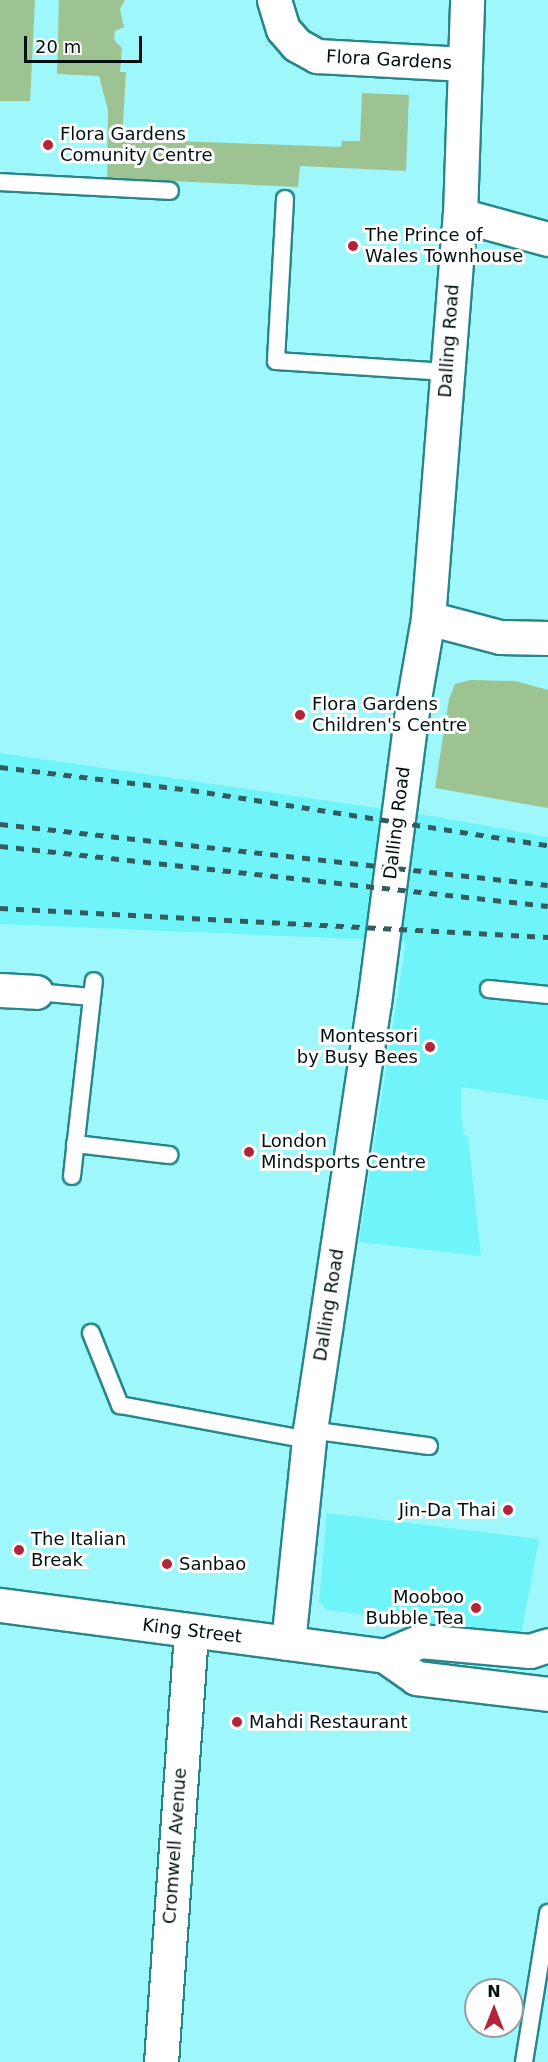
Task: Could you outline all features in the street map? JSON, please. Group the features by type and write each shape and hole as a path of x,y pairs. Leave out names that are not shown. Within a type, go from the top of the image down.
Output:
{"main road":[{"name":"Flora Gardens","path":"274,0 283,29 297,45 317,56 465,64"},
{"name":"Dalling Road","path":"288,1643 309,1435 374,1003 412,710 428,618 459,214 467,0"},
{"path":"459,214 548,239"},
{"path":"428,618 500,637 548,638"},
{"path":"0,990 36,992"},
{"name":"King Street","path":"0,1605 385,1656 416,1678 548,1694"},
{"name":"Cromwell Avenue","path":"161,2062 191,1631"},
{"path":"385,1656 420,1641 530,1651 548,1645"}],"lane":[{"path":"0,182 170,191"},
{"path":"285,199 276,361 447,372"},
{"path":"36,992 93,989 72,1176"},
{"path":"489,989 548,995"},
{"path":"75,1144 169,1155"},
{"path":"91,1334 120,1405 309,1435 429,1446"},
{"path":"524,2062 548,1913"}],"shaded area":[{"path":"0,753 432,816 548,837 548,1100 461,1087 461,1115 464,1135 468,1136 481,1256 359,1242 406,941 0,924"},
{"path":"327,1513 539,1539 522,1630 517,1634 327,1610 319,1602"}],"green space":[{"path":"0,0 35,0 30,101 0,101"},
{"path":"59,0 125,0 120,9 124,27 115,31 114,40 122,48 120,72 126,72 122,139 341,147 342,141 360,141 362,93 409,95 406,171 300,166 298,187 107,178 108,110 99,76 57,74"},
{"path":"470,680 515,681 548,690 548,808 435,788 449,699 455,684"}],"railway":[{"path":"0,767 191,790 548,845"},
{"path":"0,824 548,885"},
{"path":"0,846 548,906"},
{"path":"0,908 548,937"}],"place":[{"name":"Flora Gardens Comunity Centre","path":"48,145"},
{"name":"The Prince of Wales Townhouse","path":"353,246"},
{"name":"Flora Gardens Children's Centre","path":"300,715"},
{"name":"Montessori by Busy Bees","path":"430,1047"},
{"name":"London Mindsports Centre","path":"249,1152"},
{"name":"Jin-Da Thai","path":"508,1510"},
{"name":"The Italian Break","path":"19,1550"},
{"name":"Sanbao","path":"167,1564"},
{"name":"Mooboo Bubble Tea","path":"476,1608"},
{"name":"Mahdi Restaurant","path":"237,1722"}]}
